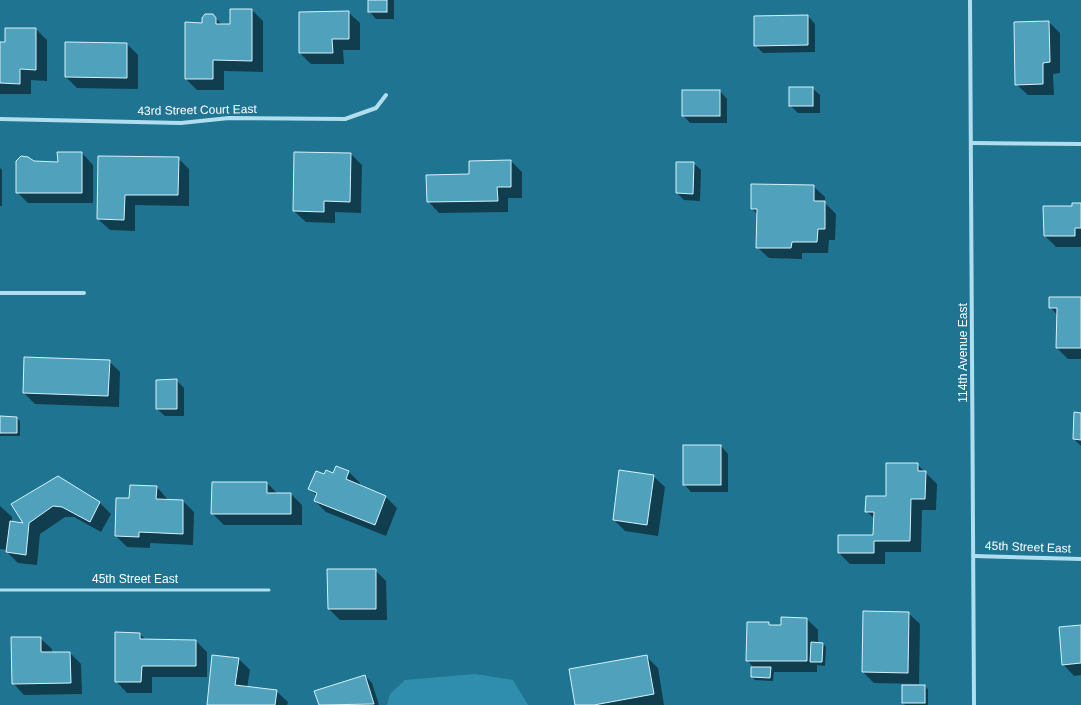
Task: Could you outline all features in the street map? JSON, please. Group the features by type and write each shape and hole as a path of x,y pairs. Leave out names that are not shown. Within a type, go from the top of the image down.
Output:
{"street":[{"name":"114th Avenue East","path":"970,0 974,705"},
{"name":"43rd Street Court East","path":"0,119 181,123 229,118 345,119 376,108 386,95"},
{"path":"971,142 1081,144"},
{"path":"0,293 84,294"},
{"name":"45th Street East","path":"974,556 1081,559"}],"lane":[{"name":"45th Street East","path":"0,590 269,590"}],"shaded area":[{"path":"475,674 513,680 528,705 387,705 390,694 405,680"}],"building":[{"path":"368,0 387,0 387,12 368,12"},
{"path":"230,9 252,9 252,61 213,60 213,79 185,79 185,22 202,23 202,18 205,14 213,14 216,18 216,24 230,24"},
{"path":"349,11 349,39 332,39 333,53 299,53 299,12"},
{"path":"808,15 808,45 754,46 754,16"},
{"path":"1049,21 1050,62 1043,63 1043,84 1015,85 1014,22"},
{"path":"5,28 36,28 36,70 20,69 20,84 0,83 0,42 5,42"},
{"path":"65,42 127,43 127,78 65,77"},
{"path":"789,87 813,87 813,106 789,106"},
{"path":"682,90 720,90 720,116 682,116"},
{"path":"57,152 82,152 82,193 16,193 16,161 21,156 28,157 34,161 58,162"},
{"path":"294,152 351,153 350,202 324,201 324,212 293,211"},
{"path":"98,156 179,157 178,195 125,195 124,220 97,219"},
{"path":"511,160 511,187 497,187 498,201 427,202 426,175 469,174 469,161"},
{"path":"676,162 694,162 693,194 676,193"},
{"path":"751,184 814,185 814,201 825,201 825,229 818,229 817,242 792,242 791,248 756,248 757,209 751,209"},
{"path":"1072,203 1081,203 1081,228 1075,228 1075,236 1044,236 1043,206 1072,206"},
{"path":"1049,297 1081,297 1081,348 1056,348 1057,308 1049,308"},
{"path":"24,357 110,360 108,396 23,393"},
{"path":"177,379 177,409 156,409 156,380"},
{"path":"1074,412 1081,413 1081,440 1073,439"},
{"path":"0,416 17,417 17,433 0,433"},
{"path":"683,445 721,445 721,485 683,485"},
{"path":"886,463 918,463 918,471 926,471 925,499 911,499 910,541 874,541 874,553 838,553 838,535 873,535 874,512 865,512 866,496 886,496"},
{"path":"336,466 349,471 346,479 386,496 375,525 314,501 317,493 308,489 316,471 324,474 326,470 333,473"},
{"path":"619,470 654,475 647,525 613,520"},
{"path":"58,476 100,502 90,522 62,507 53,506 29,523 26,555 6,552 10,521 23,523 11,504"},
{"path":"212,482 267,482 267,493 291,493 291,514 211,514"},
{"path":"130,485 157,486 156,499 183,500 183,534 139,532 139,537 115,536 116,498 129,498"},
{"path":"327,569 376,569 376,609 328,609"},
{"path":"863,611 909,612 908,673 862,672"},
{"path":"781,617 807,618 807,661 746,661 747,622 769,622 769,625 781,625"},
{"path":"1081,625 1081,663 1062,665 1059,627"},
{"path":"115,632 140,633 140,639 196,640 196,666 142,666 141,682 115,682"},
{"path":"11,637 41,637 41,652 70,652 71,683 12,684"},
{"path":"811,642 823,643 822,662 810,662"},
{"path":"212,655 239,658 235,685 277,690 275,705 207,705"},
{"path":"647,655 654,694 594,705 575,705 569,669"},
{"path":"751,667 771,667 770,678 751,677"},
{"path":"365,675 374,704 319,705 314,691"},
{"path":"902,685 925,685 925,703 902,703"}]}
